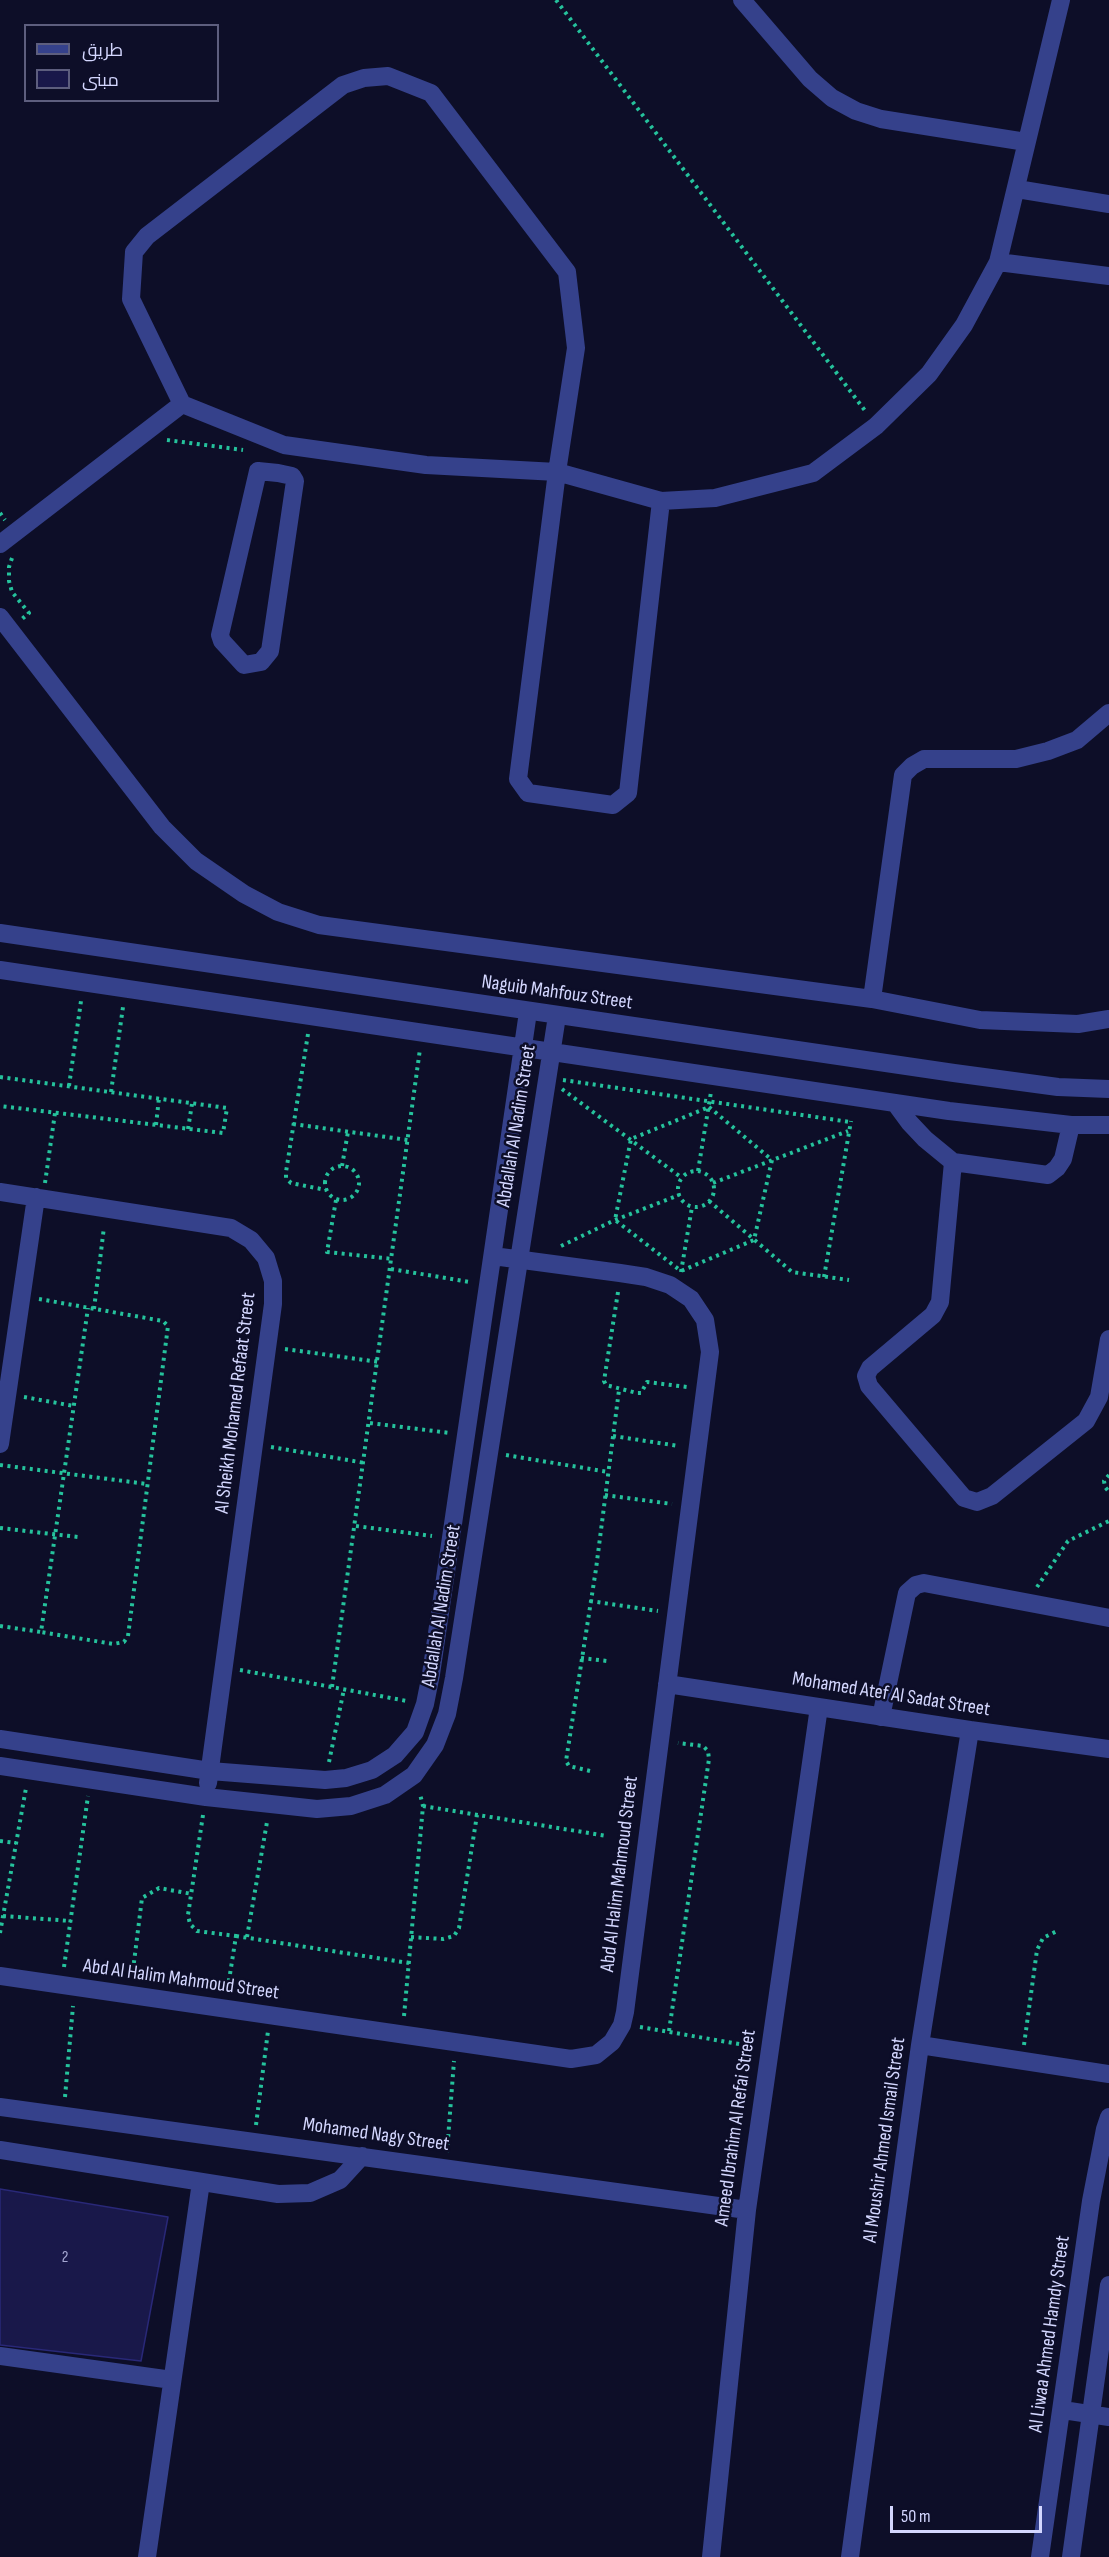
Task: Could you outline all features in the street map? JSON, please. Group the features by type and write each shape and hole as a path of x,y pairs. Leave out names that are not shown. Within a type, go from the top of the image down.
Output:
{"street":[{"path":"742,0 810,79 832,98 856,111 881,119 1026,142"},
{"path":"661,501 628,793 613,805 533,794 522,787 519,779 557,472 576,348 567,272 431,93 388,76 364,78 344,85 140,243 134,252 131,299 182,404 284,445 426,465 557,472 661,501 715,498 813,472 876,426 929,374 964,325 998,262 1061,0"},
{"path":"1017,189 1109,204"},
{"path":"998,262 1109,276"},
{"path":"0,544 182,404"},
{"path":"278,473 284,445"},
{"path":"258,471 278,473 292,476 295,480 270,651 261,662 244,665 222,641 220,635 256,474 258,471"},
{"path":"5,623 162,827 196,861 244,894 278,912 319,925 872,999 980,1020 1078,1024 1109,1019"},
{"path":"872,999 903,776 912,766 924,759 1016,759 1048,752 1077,740 1109,712"},
{"name":"Naguib Mahfouz Street","path":"0,933 528,1012 1058,1087 1109,1089"},
{"path":"0,970 896,1103 1071,1125 1109,1125"},
{"name":"Abdallah Al Nadim Street","path":"0,1739 210,1771 325,1780 346,1778 372,1770 395,1755 415,1732 425,1704 528,1012"},
{"name":"Abdallah Al Nadim Street","path":"0,1766 206,1797 317,1809 351,1806 385,1795 414,1775 435,1745 447,1714 454,1678 489,1452 524,1260 557,1016"},
{"path":"896,1103 925,1139 953,1162 1048,1175 1063,1159 1071,1125"},
{"path":"953,1162 940,1302 933,1315 870,1368 866,1376 868,1386 964,1498 977,1502 992,1496 1086,1421 1099,1397 1109,1339"},
{"name":"Al Sheikh Mohamed Refaat Street","path":"0,1192 231,1228 251,1240 266,1258 273,1281 267,1347 206,1797"},
{"path":"0,1444 4,1393 40,1198"},
{"name":"Abd Al Halim Mahmoud Street","path":"0,1976 571,2059 596,2055 612,2042 622,2025 710,1352 705,1320 691,1299 670,1285 646,1277 493,1256"},
{"path":"881,1717 907,1593 916,1586 924,1583 1109,1618"},
{"name":"Mohamed Atef Al Sadat Street","path":"667,1684 1109,1749"},
{"name":"Ameed Ibrahim Al Refai Street","path":"711,2557 747,2210 819,1707"},
{"name":"Al Moushir Ahmed Ismail Street","path":"850,2557 920,2045 969,1730"},
{"path":"920,2045 1109,2074"},
{"name":"Mohamed Nagy Street","path":"0,2107 747,2210"},
{"name":"Al Liwaa Ahmed Hamdy Street","path":"1041,2557 1091,2201 1109,2118"},
{"path":"0,2150 278,2194 310,2193 340,2180 362,2156"},
{"path":"147,2557 201,2182"},
{"path":"1071,2557 1100,2416 1109,2285"},
{"path":"1,2360 172,2380"},
{"path":"1063,2410 1100,2416"}],"path":[{"path":"556,0 876,426"},
{"path":"158,441 168,439 247,451"},
{"path":"5,623 29,613 12,592 9,581 9,567 14,554 24,543 15,532"},
{"path":"69,1086 84,982"},
{"path":"111,1092 126,988"},
{"path":"311,1015 286,1178 291,1183 326,1190 336,1200 342,1201 353,1196 359,1186 359,1180 353,1170 342,1166 334,1168 327,1173 326,1190"},
{"path":"332,1687 365,1463 423,1032"},
{"path":"698,1172 714,1076"},
{"path":"0,1077 227,1108 224,1133 0,1106"},
{"path":"548,1078 850,1122"},
{"path":"548,1078 682,1178"},
{"path":"824,1277 855,1096"},
{"path":"156,1125 159,1098"},
{"path":"188,1129 192,1104"},
{"path":"631,1140 709,1107"},
{"path":"709,1107 772,1160"},
{"path":"40,1198 55,1113"},
{"path":"293,1124 408,1140"},
{"path":"712,1183 849,1131"},
{"path":"342,1166 348,1132"},
{"path":"615,1220 631,1140"},
{"path":"754,1240 772,1160"},
{"path":"698,1172 709,1177 714,1192 710,1201 702,1206 692,1207 682,1200 678,1186 682,1178 689,1173 698,1172"},
{"path":"524,1260 679,1195"},
{"path":"336,1200 327,1252 393,1259"},
{"path":"710,1201 792,1272 849,1280"},
{"path":"678,1291 692,1207"},
{"path":"94,1309 106,1208"},
{"path":"615,1220 681,1271"},
{"path":"681,1271 754,1240"},
{"path":"391,1269 489,1285"},
{"path":"620,1273 604,1381 606,1385 641,1393 644,1384 651,1382 705,1390"},
{"path":"0,1626 113,1644 124,1642 128,1636 167,1323 22,1296"},
{"path":"41,1632 88,1308"},
{"path":"267,1347 379,1362"},
{"path":"590,1771 569,1766 566,1761 620,1390"},
{"path":"4,1393 74,1406"},
{"path":"370,1423 466,1435"},
{"path":"613,1436 698,1448"},
{"path":"254,1444 365,1463"},
{"path":"489,1452 608,1472"},
{"path":"0,1466 147,1484"},
{"path":"1109,1474 1104,1481 1109,1492"},
{"path":"605,1495 690,1506"},
{"path":"1027,1602 1068,1541 1109,1521"},
{"path":"356,1526 451,1538"},
{"path":"0,1528 78,1538"},
{"path":"590,1601 676,1614"},
{"path":"581,1658 607,1661"},
{"path":"224,1667 425,1704"},
{"path":"325,1780 344,1689"},
{"path":"660,1741 704,1746 708,1751 709,1759 669,2031"},
{"path":"0,1933 29,1770"},
{"path":"63,2115 71,1921 90,1779"},
{"path":"206,1797 188,1915 190,1923 197,1931 409,1963"},
{"path":"248,1937 270,1804"},
{"path":"402,2035 423,1806 607,1836"},
{"path":"411,1937 443,1939 454,1936 459,1928 477,1815"},
{"path":"0,1841 16,1843"},
{"path":"130,1995 142,1898 159,1888 192,1894"},
{"path":"0,1897 6,1898"},
{"path":"3,1916 71,1921"},
{"path":"1022,2060 1037,1950 1043,1938 1057,1931"},
{"path":"225,2009 236,1936"},
{"path":"254,2142 270,2016"},
{"path":"622,2025 669,2031 770,2050"},
{"path":"446,2168 455,2042"}],"building":[{"path":"0,2189 168,2217 141,2361 0,2345"}]}
